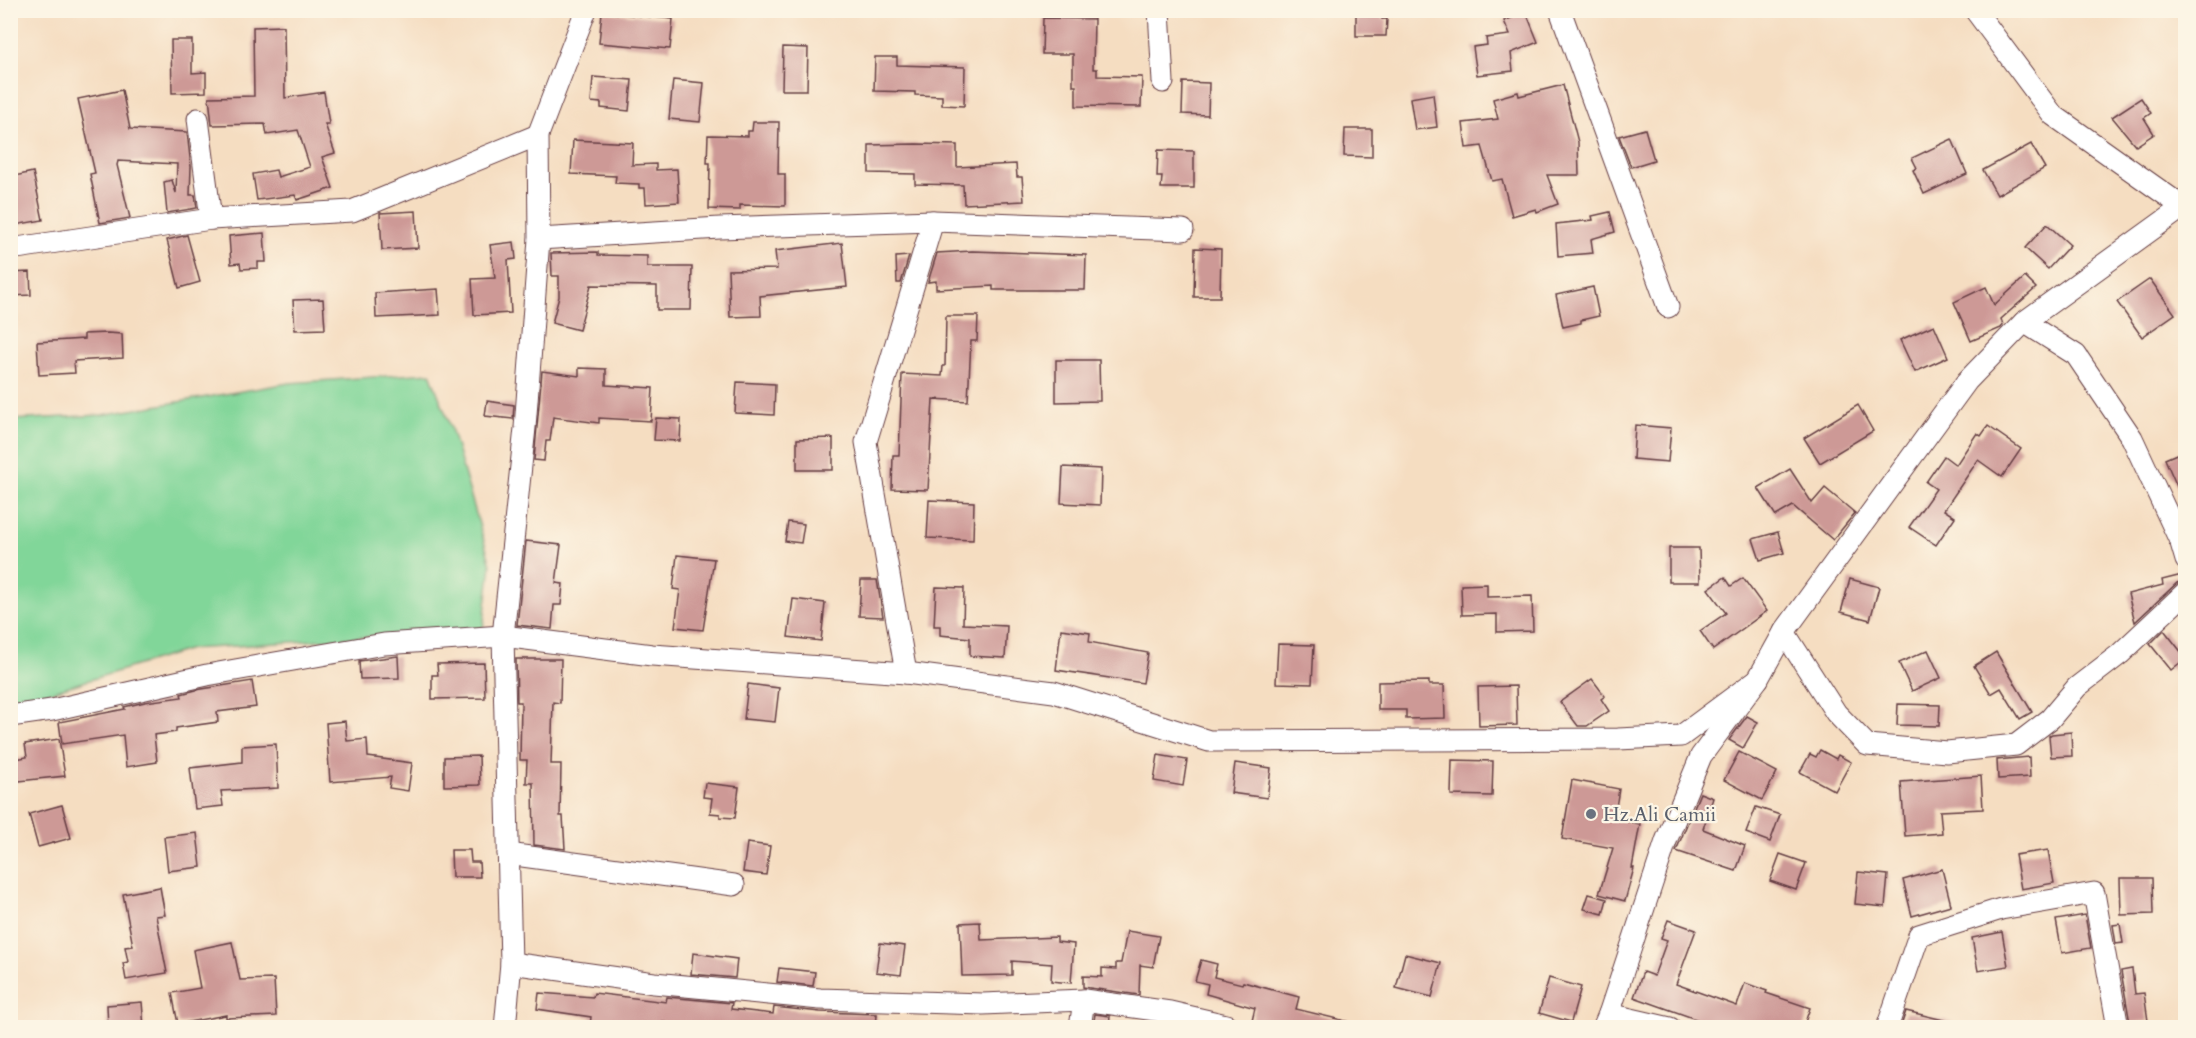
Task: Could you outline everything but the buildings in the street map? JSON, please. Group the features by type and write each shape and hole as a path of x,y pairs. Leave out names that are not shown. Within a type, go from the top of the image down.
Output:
{"street":[{"path":"505,1028 511,963 503,636 525,428 539,239 538,135 586,10"},
{"path":"1160,10 1163,82"},
{"path":"1560,10 1668,308"},
{"path":"1670,1028 1606,1021 1666,841 1701,756 1758,679 1784,632 1967,381 2024,322 2184,205 2053,116 1975,10"},
{"path":"198,119 211,219"},
{"path":"10,249 211,219 352,211 538,135"},
{"path":"539,239 720,228 933,221 1183,230"},
{"path":"906,673 866,442 933,221"},
{"path":"2024,322 2076,355 2132,438 2181,543 2186,560"},
{"path":"1784,632 1836,713 1867,745 1947,752 2016,745 2050,718 2077,687 2120,654 2186,592"},
{"path":"10,716 52,710 207,675 384,644 503,636 652,655 906,673 1054,692 1209,741 1606,740 1681,736 1758,679"},
{"path":"508,854 734,885"},
{"path":"1887,1028 1919,935 2001,909 2094,893 2118,1028"},
{"path":"511,963 654,983 820,999 983,1004 1084,1000 1170,1012 1229,1028"},
{"path":"1080,1028 1084,1000"}],"green space":[{"path":"430,373 451,428 491,565 483,629 191,649 11,704 11,420 102,415 289,383"}],"place":[{"name":"Hz.Ali Camii","path":"1591,814"}]}
